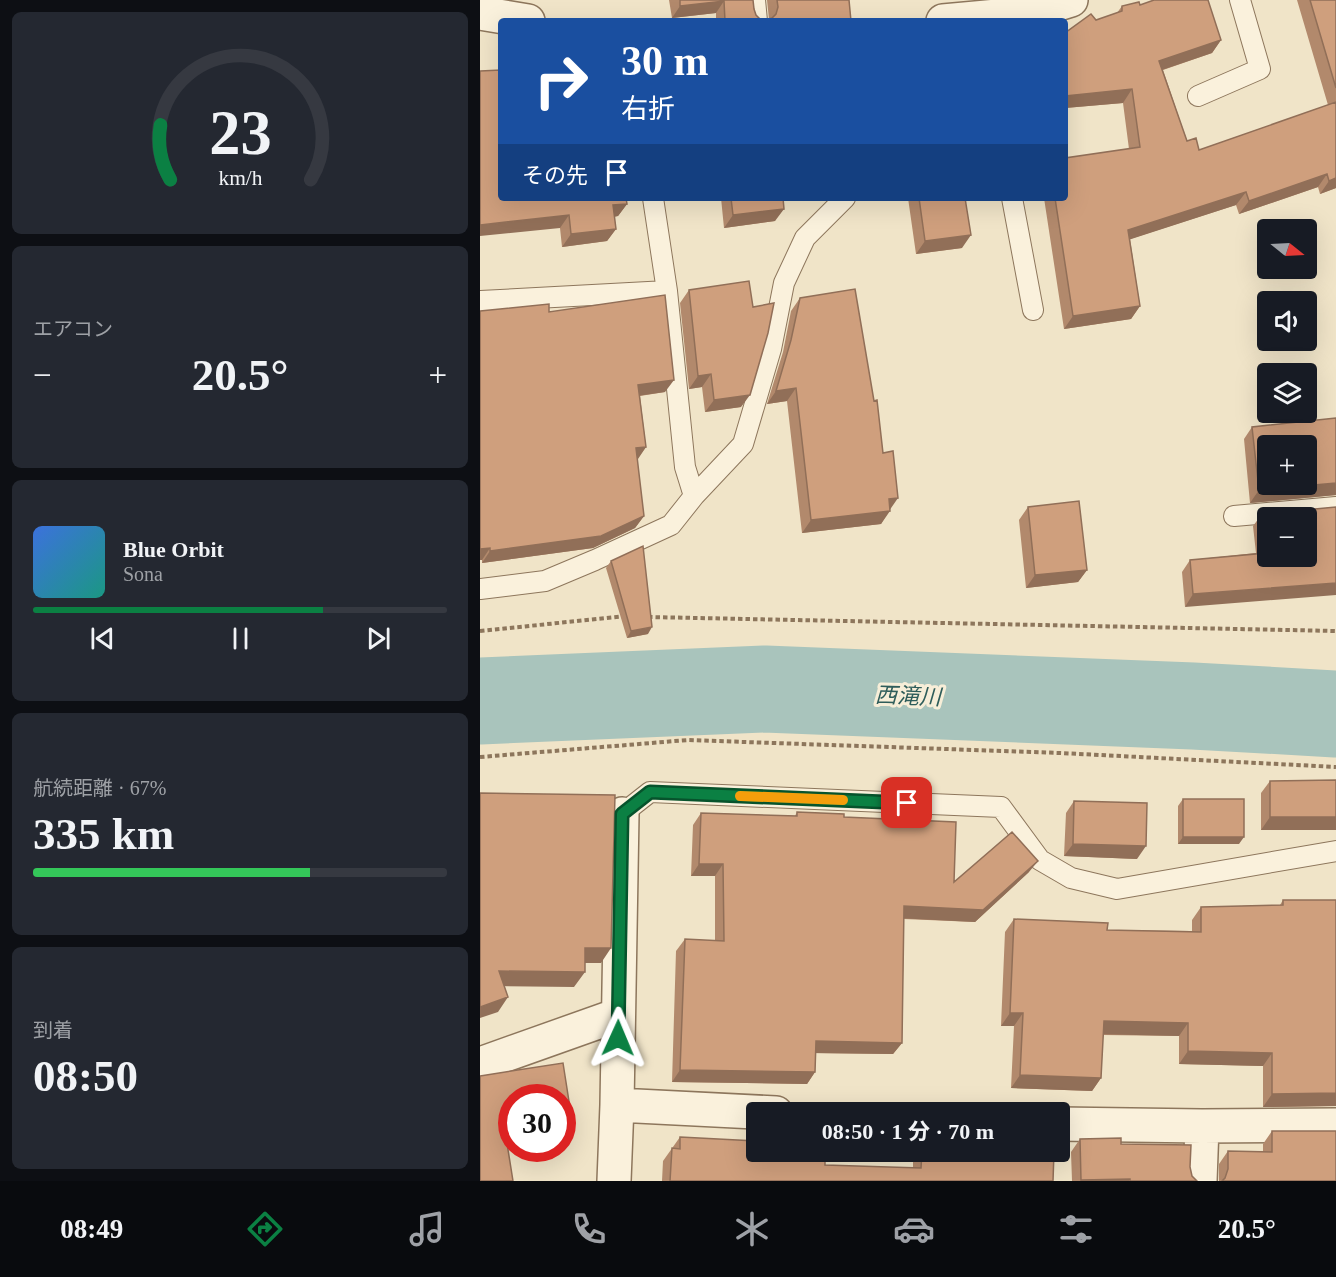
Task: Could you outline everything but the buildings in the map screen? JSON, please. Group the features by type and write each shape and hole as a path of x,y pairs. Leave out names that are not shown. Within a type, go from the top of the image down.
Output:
{"street":[{"path":"970,18 1025,12 1071,0"},
{"path":"480,13 510,18"},
{"path":"614,1181 622,814"},
{"path":"480,1064 618,1015"},
{"path":"617,1105 746,1111"},
{"path":"1070,1124 1336,1125"},
{"path":"1200,1181 1202,1126"}],"lane":[{"path":"755,0 757,18"},
{"path":"1198,96 1260,69 1240,0"},
{"path":"653,201 667,291 685,467 694,495"},
{"path":"480,589 546,581 671,525 694,495 743,444 771,349 784,283 805,238 842,201"},
{"path":"1013,201 1033,310"},
{"path":"480,301 667,291"},
{"path":"1234,516 1336,507"},
{"path":"622,814 650,792 1001,807 1040,860 1071,878 1117,889 1336,851"}],"path":[{"path":"480,631 625,616 1336,630"},
{"path":"480,758 688,740 1060,753 1336,767"}],"waterway":[{"name":"西滝川","path":"480,701 765,689 1336,714"}],"slow traffic":[{"path":"740,796 843,800"}],"route":[{"path":"618,1038 622,814 650,792 907,803"}]}
